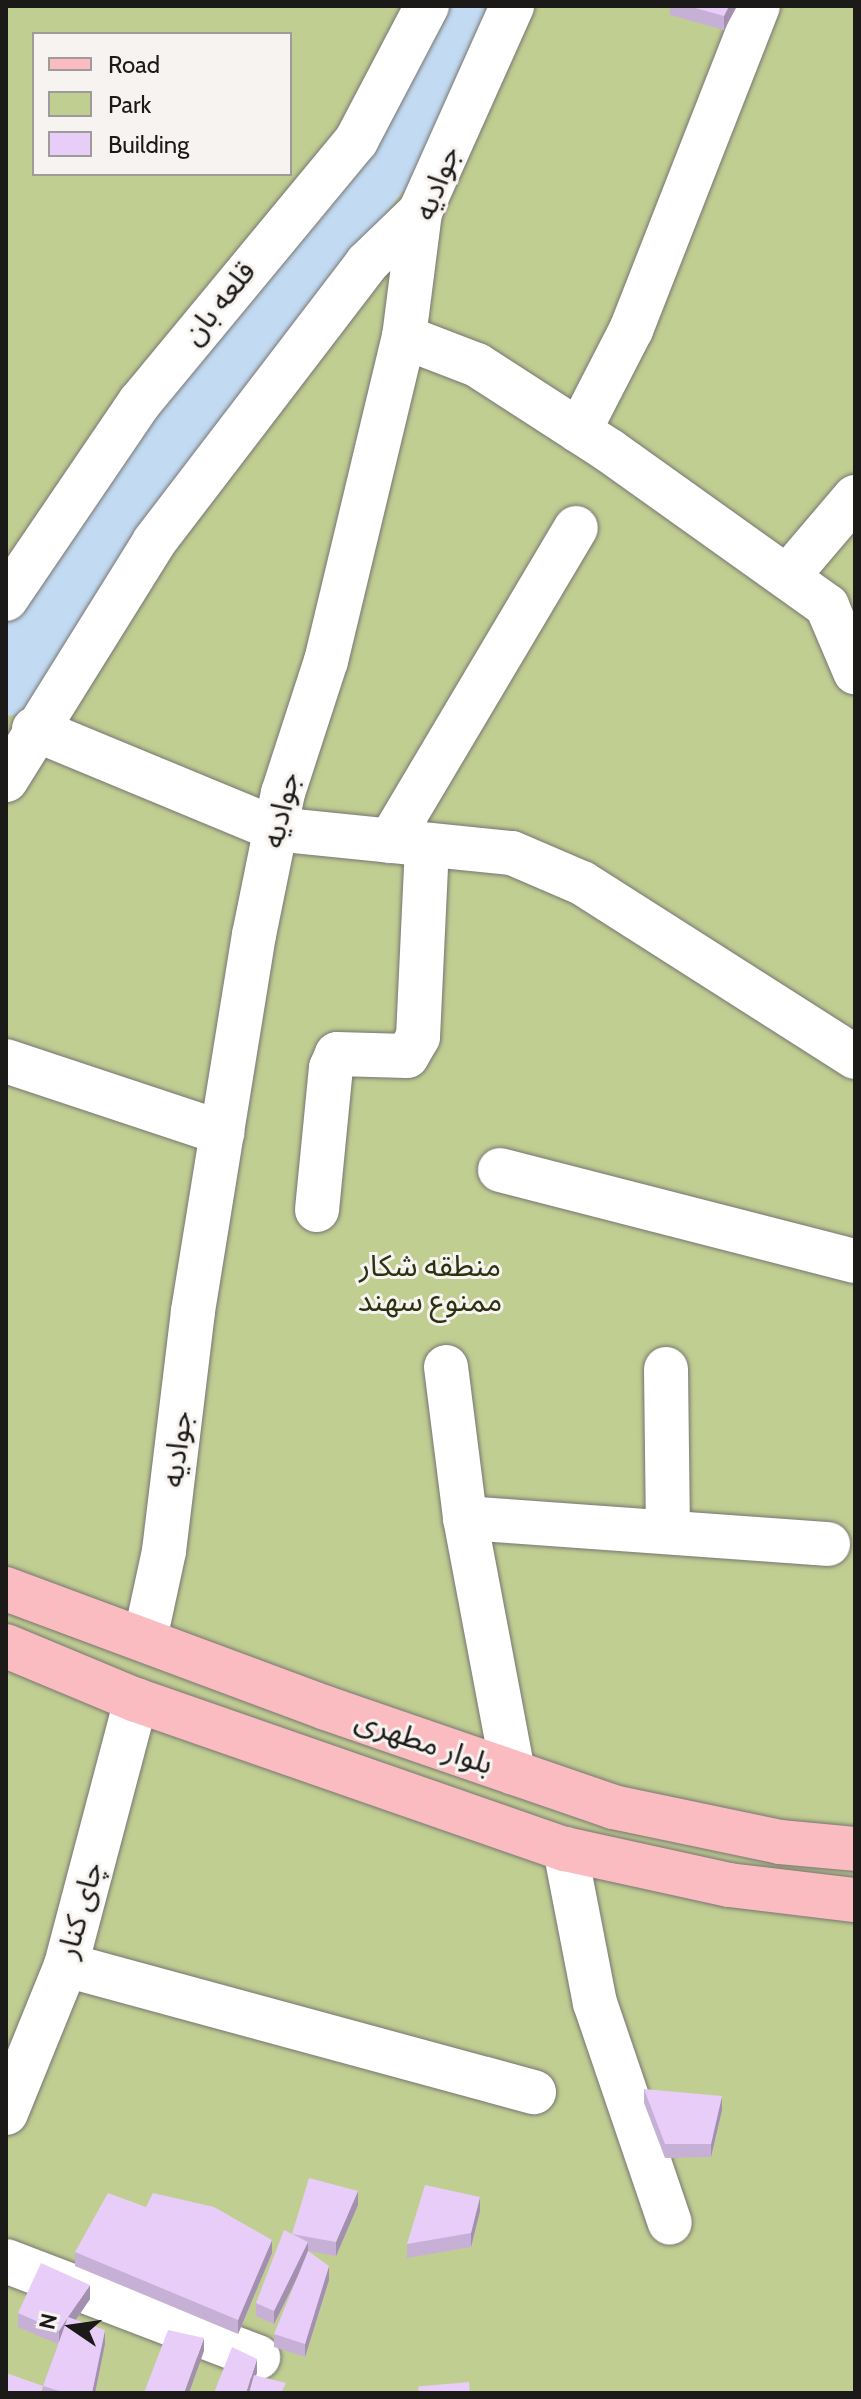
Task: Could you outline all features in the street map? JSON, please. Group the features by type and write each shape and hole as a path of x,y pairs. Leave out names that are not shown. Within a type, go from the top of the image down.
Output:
{"main road":[{"name":"بلوار مطهری","path":"6,1589 613,1807 780,1842 855,1849"},
{"path":"136,1700 145,1639"},
{"name":"بلوار مطهری","path":"6,1646 136,1700 565,1849 729,1885 855,1900"}],"street":[{"name":"قلعه بان","path":"6,599 140,402 356,141 427,6"},
{"name":"جوادیه","path":"145,1639 164,1551 193,1311 275,829 312,694 326,661 404,337 420,212 512,6"},
{"path":"579,431 631,330 758,6"},
{"path":"6,780 34,729 154,542 367,263 420,212"},
{"path":"404,337 477,365 579,431 827,606 855,672"},
{"path":"787,577 855,497"},
{"path":"317,1210 331,1068 337,1054 407,1056 418,1037 408,843 576,528"},
{"path":"34,729 275,829 512,853 582,883 855,1057"},
{"path":"6,1061 222,1133"},
{"path":"500,1170 855,1261"},
{"path":"446,1367 465,1518 513,1773"},
{"path":"666,1369 668,1532"},
{"path":"465,1518 828,1544"},
{"name":"چای کنار","path":"6,2113 66,1965 136,1700"},
{"path":"565,1849 595,2003 670,2223"},
{"path":"66,1965 534,2092"},
{"path":"6,2261 258,2357"}],"green space":[{"name":"منطقه شکار ممنوع سهند","path":"6,6 855,6 855,2393 6,2393"}],"building":[{"path":"688,6 729,6 724,16"},
{"path":"644,2089 722,2096 711,2144 665,2144"},
{"path":"309,2178 358,2191 336,2242 292,2234"},
{"path":"425,2185 480,2197 471,2233 407,2244"},
{"path":"108,2193 146,2207 153,2193 214,2207 272,2240 238,2320 75,2252"},
{"path":"284,2230 308,2242 274,2311 256,2303"},
{"path":"308,2251 329,2266 305,2344 274,2334"},
{"path":"41,2263 90,2285 59,2331 18,2313"},
{"path":"68,2317 105,2330 92,2393 66,2393 43,2386"},
{"path":"168,2330 204,2338 184,2393 144,2393"},
{"path":"232,2347 257,2359 246,2393 214,2393"},
{"path":"6,2373 43,2386 41,2393 6,2393"},
{"path":"254,2375 286,2383 281,2393 249,2393"},
{"path":"469,2382 470,2393 419,2393 418,2386"}],"waterway":[{"path":"6,684 133,491 307,260 391,156 459,42 469,6"}]}
